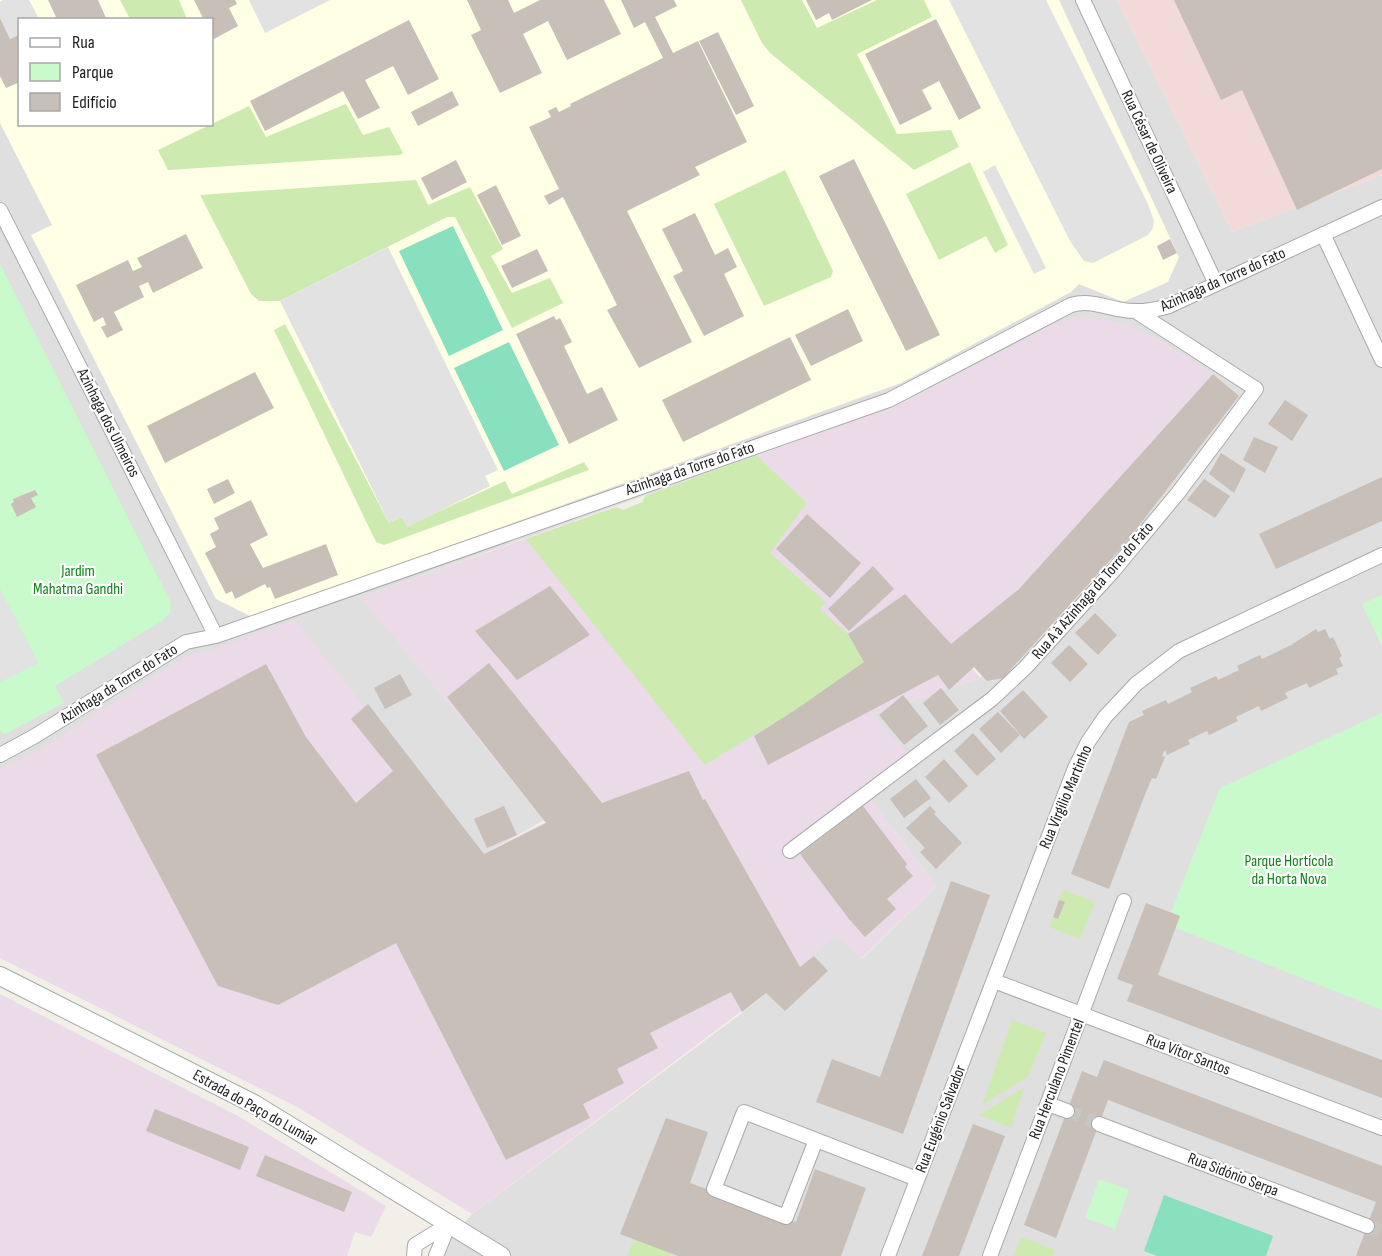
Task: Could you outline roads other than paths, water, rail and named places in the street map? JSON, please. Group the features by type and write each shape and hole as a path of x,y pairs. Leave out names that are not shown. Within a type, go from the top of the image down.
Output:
{"street":[{"name":"Rua César de Oliveira","path":"1083,0 1215,284"},
{"name":"Azinhaga da Torre do Fato","path":"0,755 35,736 186,642 216,636 889,400 1071,305 1089,302 1137,312 1154,311 1169,306 1382,207"},
{"name":"Azinhaga dos Ulmeiros","path":"0,210 216,636"},
{"path":"1323,234 1382,360"},
{"name":"Rua A à Azinhaga da Torre do Fato","path":"789,852 992,699 1025,668 1114,570 1178,493 1256,389 1137,312"},
{"name":"Rua Virgílio Martinho","path":"994,981 1075,768 1088,742 1113,709 1148,673 1179,651 1382,555"},
{"name":"Rua Herculano Pimentel","path":"990,1256 1124,902"},
{"name":"Estrada do Paço do Lumiar","path":"0,976 254,1104 501,1256"},
{"name":"Rua Vítor Santos","path":"994,981 1382,1128"},
{"name":"Rua Eugénio Salvador","path":"888,1256 994,981"},
{"path":"1048,1104 1067,1111"},
{"path":"816,1140 786,1217 714,1189 744,1112 917,1179"},
{"name":"Rua Sidónio Serpa","path":"1099,1124 1367,1226"},
{"path":"414,1256 415,1245 448,1224"},
{"path":"436,1256 448,1224"}],"tunnel":[{"path":"1067,1111 1099,1124"},
{"path":"1367,1226 1382,1232"}],"park label":[{"name":"Jardim Mahatma Gandhi","path":"78,580"},
{"name":"Parque Hortícola da Horta Nova","path":"1289,870"}]}
